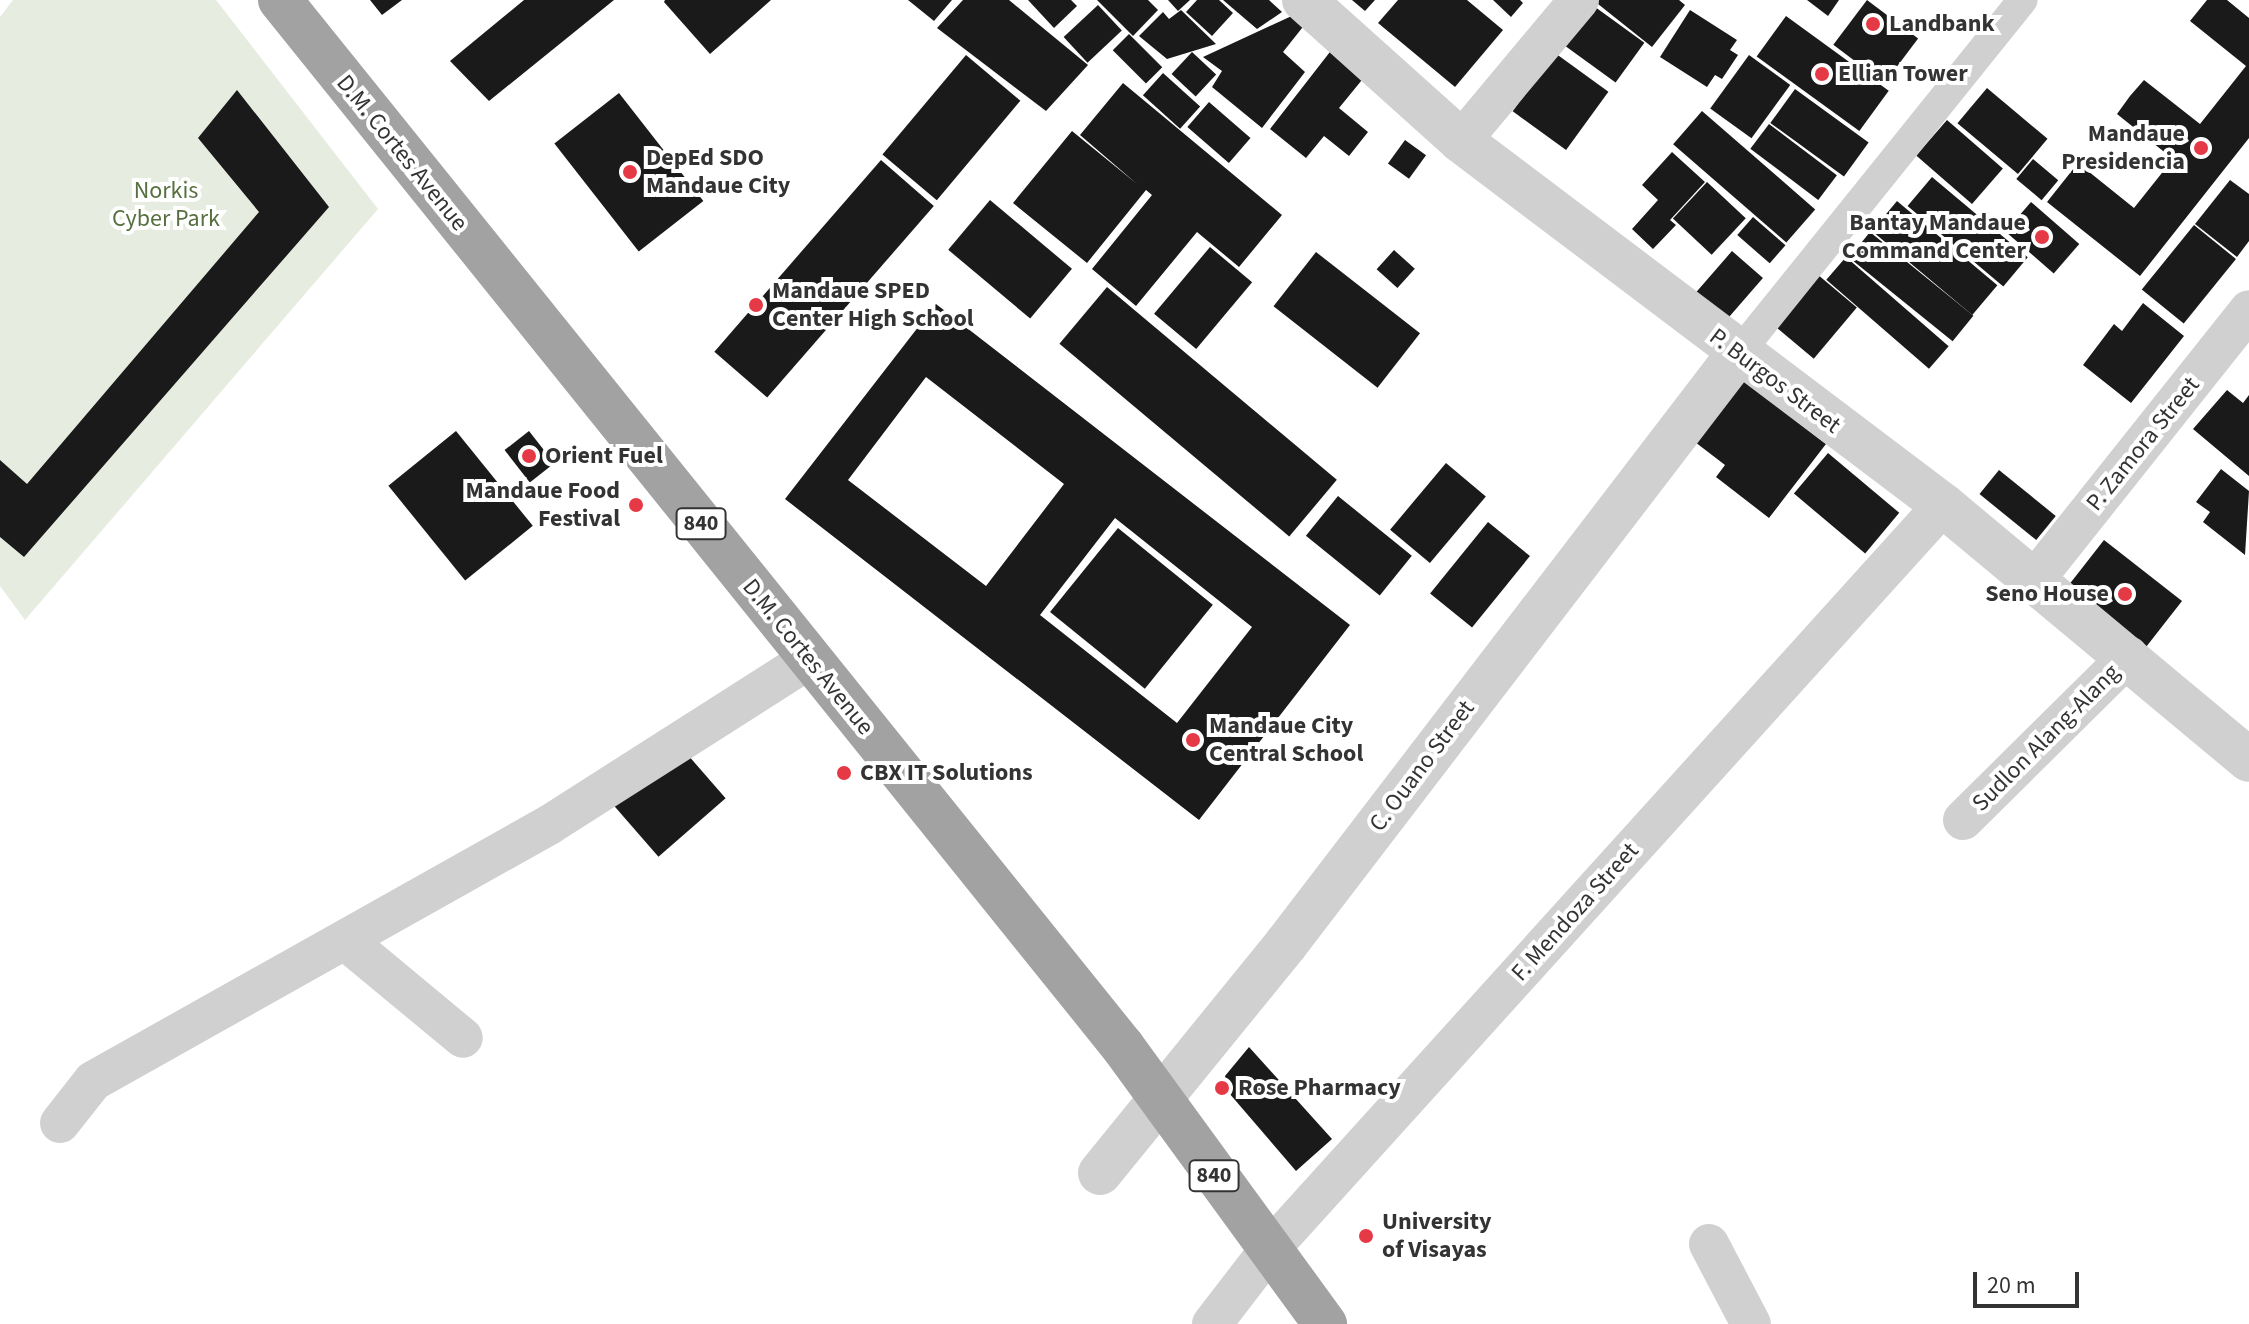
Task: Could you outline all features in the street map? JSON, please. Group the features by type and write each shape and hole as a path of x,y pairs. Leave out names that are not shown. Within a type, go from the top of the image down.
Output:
{"highway":[{"name":"D.M. Cortes Avenue","path":"280,0 810,659 1160,1101 1325,1324"}],"street":[{"name":"P. Burgos Street","path":"1304,0 1461,141 2036,578 2249,760"},
{"path":"1461,141 1579,0"},
{"path":"1738,354 2023,0"},
{"name":"P. Zamora Street","path":"2036,578 2242,334"},
{"name":"C. Ouano Street","path":"1100,1173 1160,1101 1738,354"},
{"name":"F. Mendoza Street","path":"1212,1324 1269,1250 1943,505"},
{"name":"Sudlon Alang-Alang","path":"1963,820 2129,656"},
{"path":"60,1123 93,1081 549,825 810,659"},
{"path":"345,940 463,1038"},
{"path":"1709,1244 1751,1324"}],"green space":[{"name":"Norkis Cyber Park","path":"13,0 216,0 378,209 25,620 0,586 0,17"}],"building":[{"path":"370,0 402,0 382,15"},
{"path":"524,0 614,0 489,101 450,61"},
{"path":"665,0 771,0 710,54 664,2"},
{"path":"908,0 952,0 934,21"},
{"path":"963,0 1009,0 1088,65 1046,111 937,28"},
{"path":"1028,0 1071,0 1077,6 1054,28"},
{"path":"1097,0 1148,0 1158,10 1133,36"},
{"path":"1168,0 1190,0 1178,11"},
{"path":"1197,0 1219,0 1233,13 1212,36 1186,12"},
{"path":"1223,0 1269,0 1282,12 1257,29"},
{"path":"1352,0 1375,0 1365,11"},
{"path":"1398,0 1467,0 1503,30 1455,87 1378,23"},
{"path":"1493,0 1520,0 1523,3 1511,17"},
{"path":"1593,0 1679,0 1685,5 1652,47"},
{"path":"1807,0 1839,0 1828,16"},
{"path":"1867,0 1918,39 1884,83 1833,45"},
{"name":"Mandaue Presidencia","path":"2207,0 2227,0 2249,18 2249,138 2140,276 2047,202 2078,163 2134,208 2173,159 2117,114 2144,80 2200,124 2246,66 2190,21"},
{"path":"1591,4 1644,43 1616,82 1562,44"},
{"path":"1098,5 1122,31 1087,63 1064,37"},
{"path":"1181,10 1216,44 1167,59 1139,36 1163,12 1169,19"},
{"path":"1690,10 1737,40 1730,50 1738,55 1722,79 1715,75 1707,87 1660,57"},
{"path":"1296,14 1306,23 1283,52 1305,72 1262,128 1212,87 1222,71 1203,57"},
{"name":"Ellian Tower","path":"1786,16 1889,91 1859,131 1757,56"},
{"path":"1129,34 1162,67 1146,83 1113,50"},
{"path":"1333,48 1366,75 1339,108 1368,132 1349,156 1324,136 1306,158 1270,129"},
{"path":"1192,52 1216,75 1196,96 1172,74"},
{"path":"1555,53 1608,92 1566,150 1513,111"},
{"path":"966,55 1020,101 937,200 882,155"},
{"path":"1749,55 1790,85 1751,138 1710,108"},
{"path":"1163,73 1200,106 1180,129 1143,95"},
{"path":"1123,83 1282,215 1239,267 1197,232 1136,306 1092,269 1152,195 1146,190 1087,263 1013,203 1072,131 1137,184 1080,135"},
{"path":"1987,88 2048,139 2018,174 1957,123"},
{"path":"1795,89 1869,142 1844,176 1770,123"},
{"path":"237,90 329,207 24,557 0,537 0,460 27,484 259,212 198,138"},
{"name":"DepEd SDO Mandaue City","path":"619,93 703,201 639,251 554,143"},
{"path":"1209,102 1251,138 1229,163 1187,127"},
{"path":"1702,111 1815,209 1786,243 1673,144"},
{"path":"1947,120 2003,169 1972,204 1916,155"},
{"path":"1769,124 1837,175 1818,200 1750,149"},
{"path":"1405,140 1426,155 1409,179 1388,163"},
{"path":"1672,152 1705,182 1670,220 1676,225 1653,249 1632,229 1658,200 1642,185"},
{"path":"2033,159 2058,180 2042,200 2016,179"},
{"path":"881,160 934,206 767,398 714,352"},
{"path":"1932,177 2028,257 2003,286 1908,206"},
{"path":"2230,180 2249,194 2249,241 2237,257 2195,224"},
{"path":"1707,182 1746,218 1712,255 1673,219"},
{"path":"990,200 1072,269 1030,319 948,250"},
{"path":"1897,201 1997,285 1972,315 1872,231"},
{"name":"Bantay Mandaue Command Center","path":"2031,202 2079,244 2054,273 2005,231"},
{"path":"1753,217 1785,245 1770,263 1737,235"},
{"path":"2194,225 2236,259 2184,323 2142,290"},
{"path":"1870,232 1973,316 1953,341 1849,258"},
{"path":"1210,247 1252,282 1196,349 1154,314"},
{"path":"1394,250 1415,269 1397,288 1377,269"},
{"path":"1732,251 1763,278 1727,319 1696,293"},
{"path":"1316,252 1420,333 1378,388 1274,306"},
{"path":"1846,257 1949,346 1929,369 1826,280"},
{"path":"1817,274 1857,307 1814,359 1774,325"},
{"path":"1107,287 1337,480 1289,537 1059,344"},
{"path":"2143,303 2184,336 2131,403 2083,365 2114,324 2122,331"},
{"path":"936,304 1350,625 1199,820 785,499","holes":["926,377 1064,484 986,586 848,480","1115,518 1252,627 1177,723 1040,615"]},
{"path":"1743,380 1826,444 1769,518 1716,477 1725,465 1695,442"},
{"path":"2227,390 2243,403 2249,395 2249,476 2193,429"},
{"path":"456,431 533,526 465,581 388,486"},
{"name":"Orient Fuel","path":"529,431 554,463 530,482 505,450"},
{"path":"1828,453 1899,513 1865,553 1794,494"},
{"path":"1446,463 1486,496 1430,563 1390,530"},
{"path":"2221,469 2249,491 2245,555 2203,522 2210,512 2196,502"},
{"path":"1999,470 2056,516 2036,540 1979,494"},
{"path":"1338,496 1412,556 1380,595 1306,536"},
{"path":"1488,522 1530,556 1472,627 1430,593"},
{"path":"1118,528 1213,605 1145,689 1050,612"},
{"name":"Seno House","path":"2104,540 2182,601 2145,648 2067,587"},
{"path":"681,747 726,798 658,857 614,805"},
{"path":"1249,1047 1332,1139 1296,1171 1229,1093 1225,1076"}],"place":[{"name":"Landbank","path":"1873,24"},
{"name":"Ellian Tower","path":"1822,74"},
{"name":"Mandaue Presidencia","path":"2201,148"},
{"name":"DepEd SDO Mandaue City","path":"630,172"},
{"name":"Bantay Mandaue Command Center","path":"2042,237"},
{"name":"Mandaue SPED Center High School","path":"756,305"},
{"name":"Orient Fuel","path":"529,456"},
{"name":"Mandaue Food Festival","path":"636,505"},
{"name":"Seno House","path":"2125,594"},
{"name":"Mandaue City Central School","path":"1193,740"},
{"name":"CBX IT Solutions","path":"844,773"},
{"name":"Rose Pharmacy","path":"1222,1088"},
{"name":"University of Visayas","path":"1366,1236"}]}
